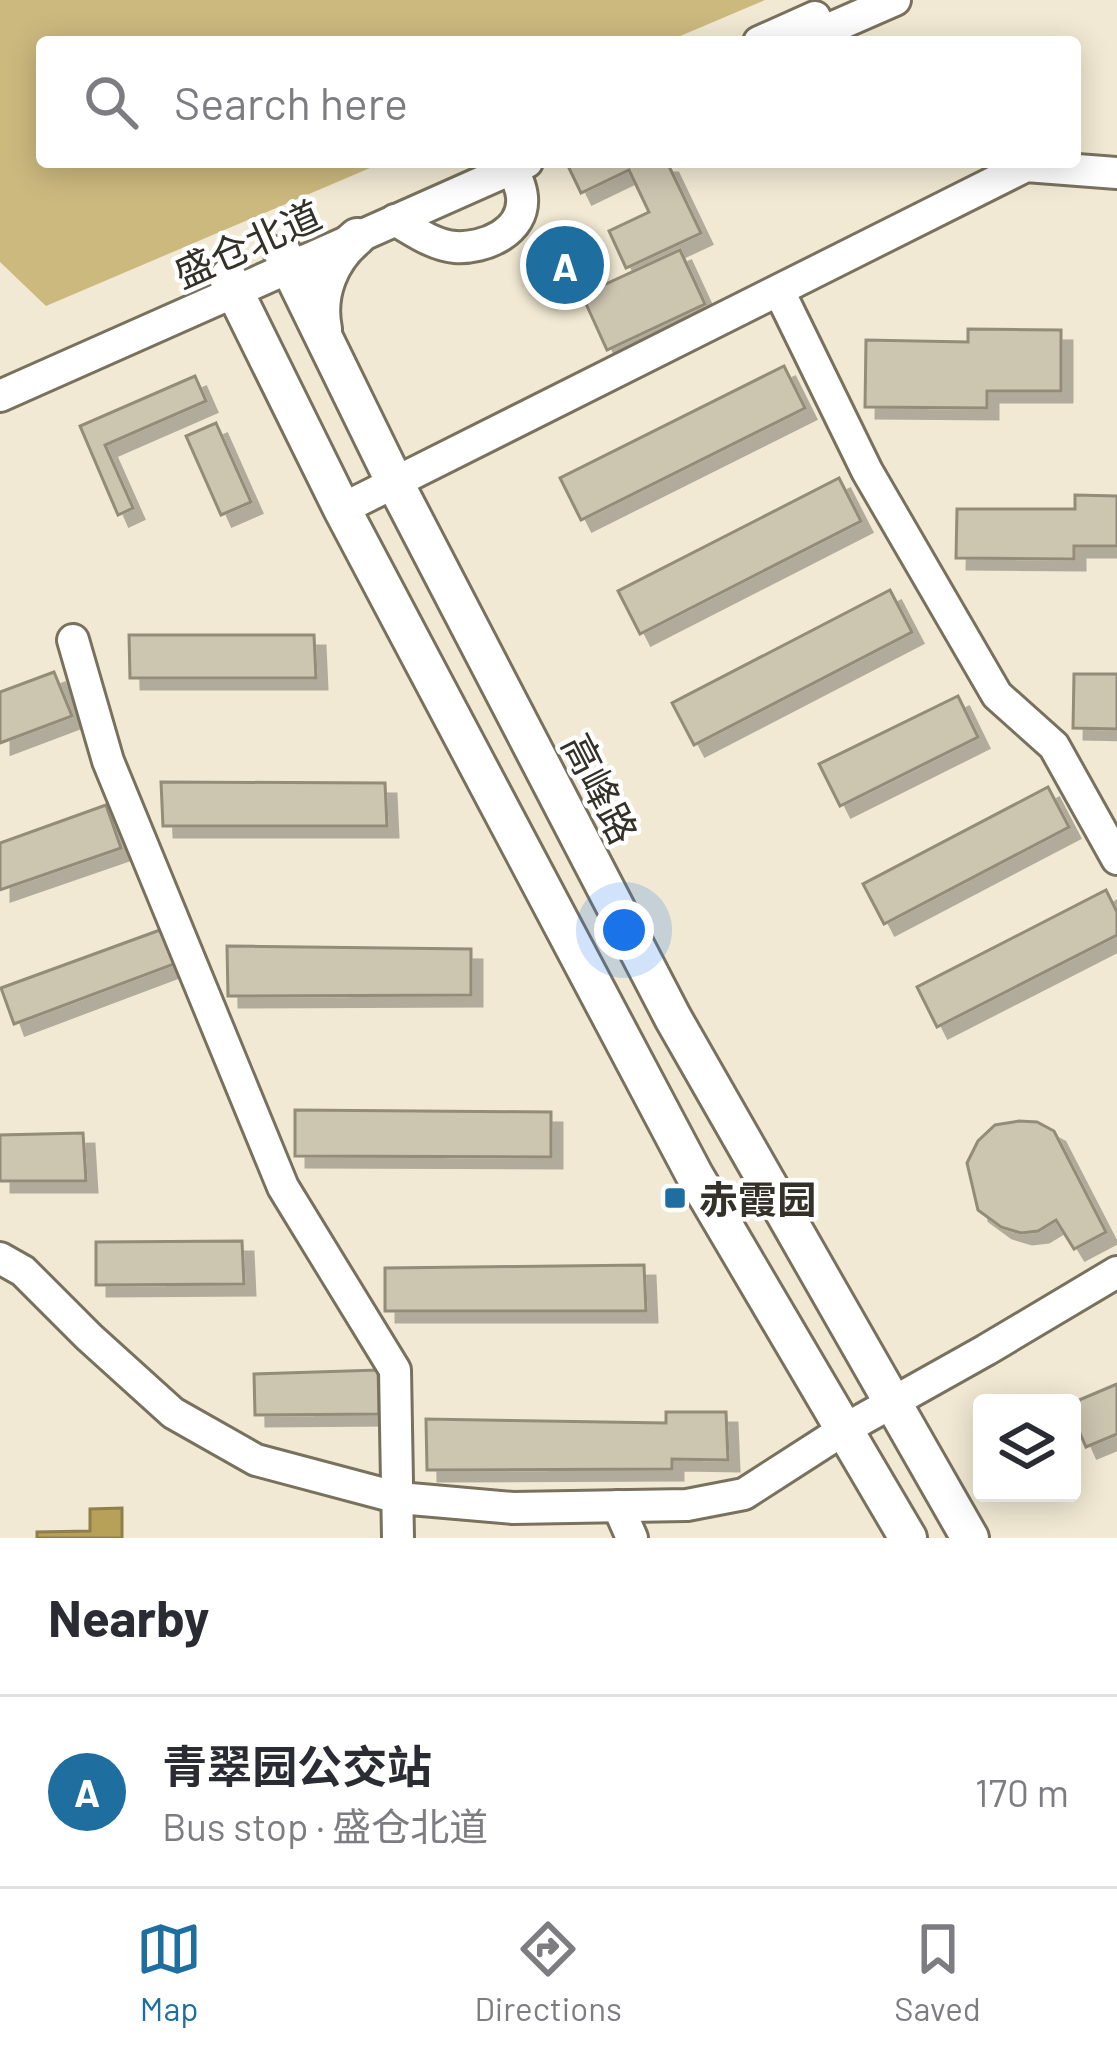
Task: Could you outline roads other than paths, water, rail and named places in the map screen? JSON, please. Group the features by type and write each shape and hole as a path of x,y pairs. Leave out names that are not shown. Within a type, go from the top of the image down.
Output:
{"main road":[{"path":"325,339 320,317 327,280 336,257 357,237"},
{"name":"高峰路","path":"286,261 395,483 673,1018 970,1538"},
{"path":"231,285 342,508 695,1176 908,1538"}],"street":[{"path":"773,36 854,0"},
{"path":"814,36 895,0"},
{"name":"盛仓北道","path":"0,377 231,285 500,168"},
{"name":"盛仓北道","path":"286,261 357,237 501,168"},
{"path":"395,220 453,247 495,239 508,232 522,207 511,168"},
{"path":"342,508 1022,168"},
{"path":"1056,168 1117,172"},
{"name":"盛仓北道","path":"0,396 231,285"},
{"path":"779,291 867,470 997,695 1054,746 1117,859"},
{"path":"74,640 108,760 283,1187 395,1370 398,1538"},
{"path":"0,1258 23,1270 173,1413 256,1460 398,1498 513,1508 687,1505 744,1494 845,1429 1117,1272"},
{"path":"618,1506 632,1538"}],"place":[{"name":"青翠园公交站","path":"565,265"},
{"name":"赤霞园","path":"675,1198"}]}
